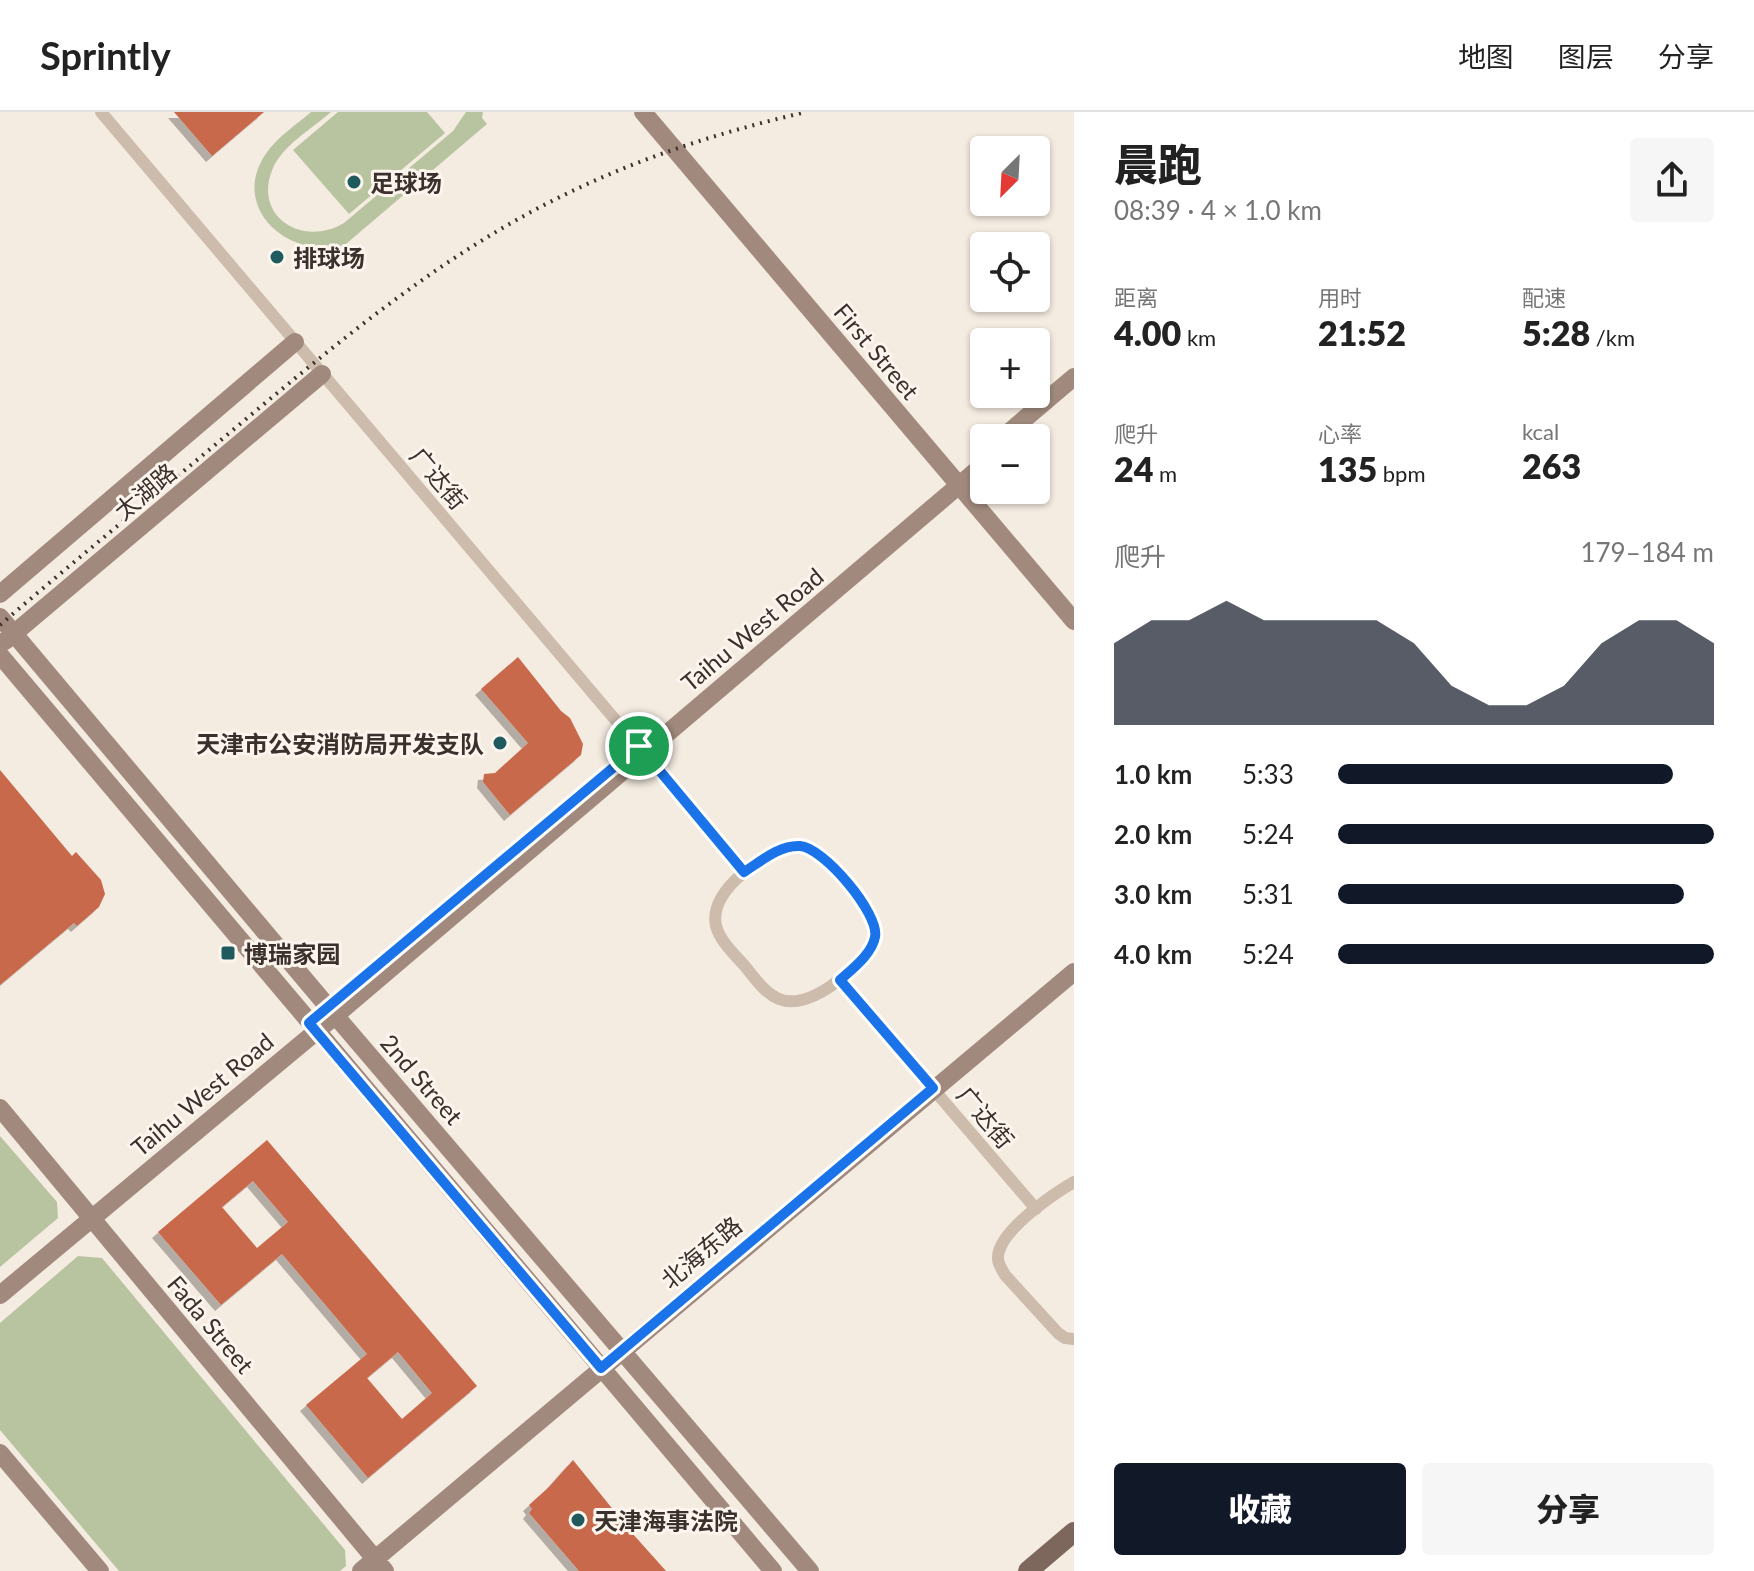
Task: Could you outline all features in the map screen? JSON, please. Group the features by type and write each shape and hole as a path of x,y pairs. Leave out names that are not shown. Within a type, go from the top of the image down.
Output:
{"main road":[{"name":"First Street","path":"643,112 960,479 1074,605"},
{"name":"First Street","path":"659,112 1074,621"},
{"name":"太湖路","path":"0,594 295,342"},
{"name":"太湖路","path":"7,639 322,374"},
{"path":"1019,424 1074,377"},
{"path":"1032,424 1074,388"},
{"name":"Taihu West Road","path":"0,1295 89,1214 970,468"},
{"name":"Taihu West Road","path":"960,479 970,473"},
{"name":"2nd Street","path":"0,617 7,639 332,1011 810,1571"},
{"name":"2nd Street","path":"0,655 773,1571"},
{"name":"北海东路","path":"374,1567 622,1350 1074,972"},
{"name":"Fada Street","path":"0,1108 374,1567"},
{"path":"0,1453 100,1571"},
{"path":"1028,1571 1074,1532"}],"street":[{"name":"广达街","path":"101,112 744,872"},
{"path":"796,845 807,847 824,858 865,906 876,927 875,940 869,950 840,980 813,996 791,1002 780,1000 764,989 717,929 715,917 718,904 744,872 770,855 796,845"},
{"name":"广达街","path":"840,980 1036,1209"},
{"path":"1074,1182 1036,1209 1003,1243 998,1253 998,1264 1058,1333 1074,1339"}],"green space":[{"path":"311,112 331,112 284,152 273,168 268,185 269,200 275,213 285,223 312,232 328,230 344,223 453,131 466,112 483,112 482,118 487,124 313,272 301,258 313,247 283,236 271,226 256,201 254,187 265,155 280,137"},
{"name":"足球场","path":"338,112 427,112 445,133 349,214 293,150"},
{"path":"0,1136 57,1202 58,1218 0,1267"},
{"path":"78,1256 102,1258 345,1550 346,1566 340,1571 119,1571 0,1430 0,1323"}],"building":[{"path":"174,112 264,112 212,156"},
{"path":"518,657 570,718 583,744 581,755 510,815 483,782 484,774 495,773 528,743 481,689"},
{"path":"0,770 72,856 76,852 101,880 105,894 99,907 77,926 74,923 0,985"},
{"path":"267,1140 477,1386 368,1478 306,1405 367,1354 282,1254 221,1305 158,1232","holes":["253,1181 288,1222 257,1248 222,1207","398,1352 432,1393 402,1419 367,1378"]},
{"name":"天津海事法院","path":"573,1460 666,1571 579,1571 529,1513 532,1509 529,1505"}],"railway":[{"path":"0,625 318,359 392,302 469,249 550,202 612,173 707,139 806,112"}],"place":[{"name":"足球场","path":"354,182"},
{"name":"排球场","path":"277,257"},
{"name":"天津市公安消防局开发支队","path":"500,743"},
{"name":"博瑞家园","path":"228,953"},
{"name":"天津海事法院","path":"578,1520"}],"route":[{"path":"639,746 744,872 783,848 796,845 807,847 824,858 865,906 876,927 875,940 869,950 840,980 933,1088 601,1368 309,1023 639,746"}]}
